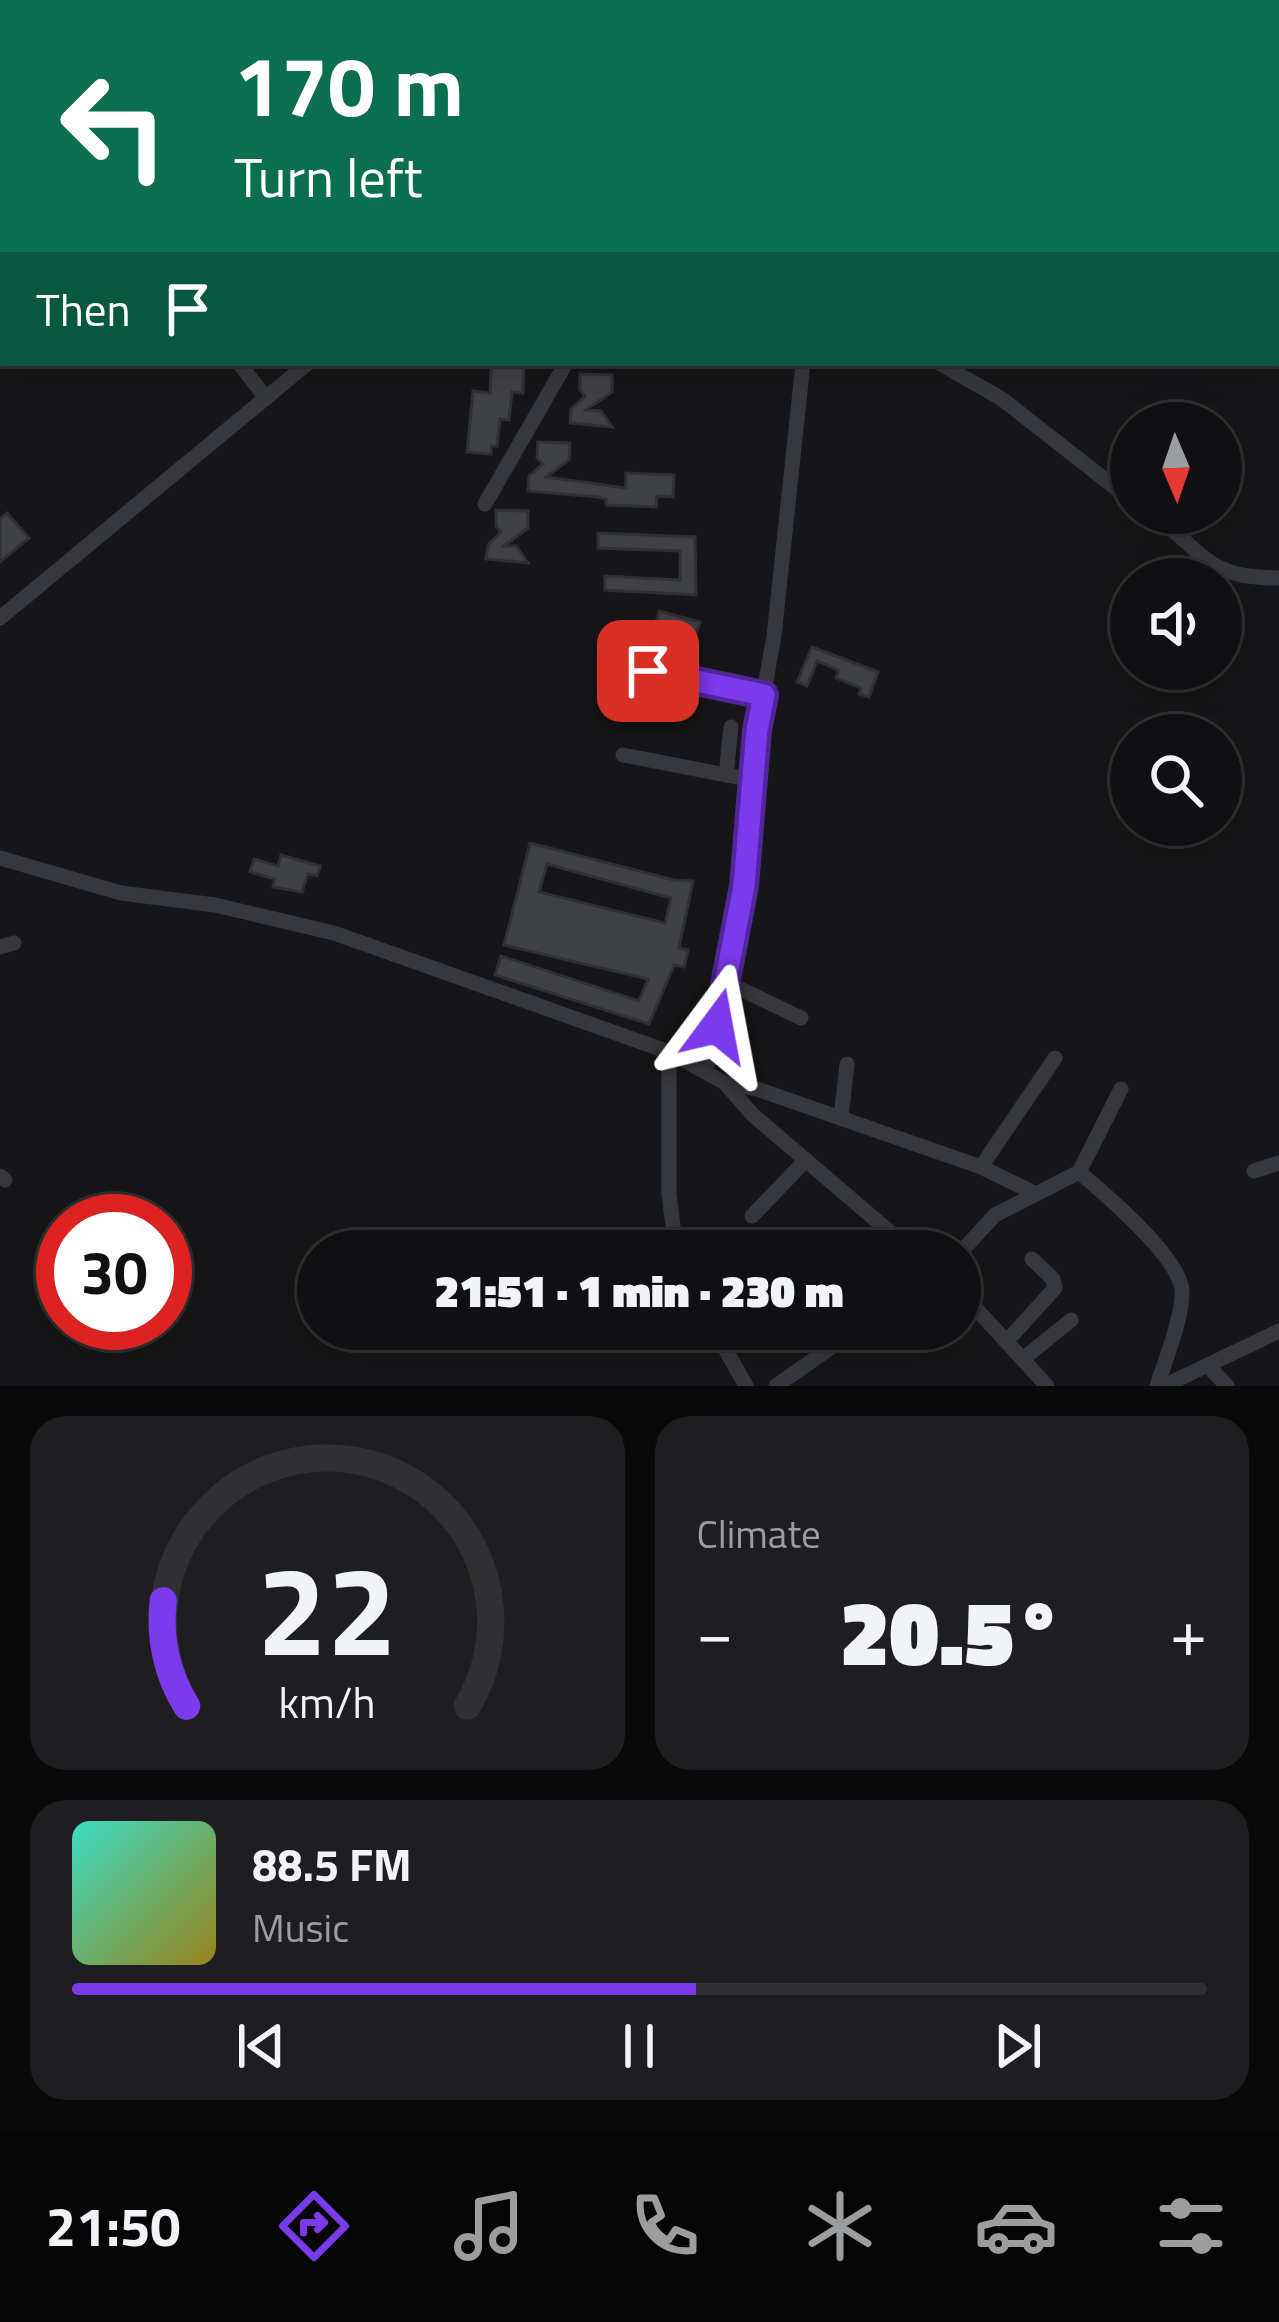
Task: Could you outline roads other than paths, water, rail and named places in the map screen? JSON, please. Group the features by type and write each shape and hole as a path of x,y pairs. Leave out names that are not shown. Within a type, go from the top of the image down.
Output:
{"street":[{"path":"241,366 266,398"},
{"path":"0,618 304,366"},
{"path":"485,504 564,366"},
{"path":"706,1069 728,983 744,886 752,780 803,366"},
{"path":"944,366 1002,399 1110,484"},
{"path":"1174,534 1211,566 1244,577 1279,578"},
{"path":"648,671 764,695"},
{"path":"726,775 731,727"},
{"path":"623,755 752,780"},
{"path":"0,858 122,893 215,904 334,933 669,1052 725,1083 888,1230"},
{"path":"728,983 801,1018"},
{"path":"669,1052 673,1230"},
{"path":"981,1167 1055,1058"},
{"path":"841,1118 847,1064"},
{"path":"725,1083 981,1167 1036,1194"},
{"path":"981,1230 995,1214 1079,1172 1121,1089"},
{"path":"752,1216 806,1160"},
{"path":"1254,1172 1279,1163"},
{"path":"1079,1172 1133,1223 1180,1282 1178,1314 1160,1386"},
{"path":"1008,1340 1055,1288 1053,1279 1032,1259"},
{"path":"981,1313 1046,1386"},
{"path":"1023,1359 1071,1320"},
{"path":"1160,1386 1279,1331"},
{"path":"726,1350 746,1386"},
{"path":"776,1386 827,1350"},
{"path":"1209,1367 1227,1386"}]}
